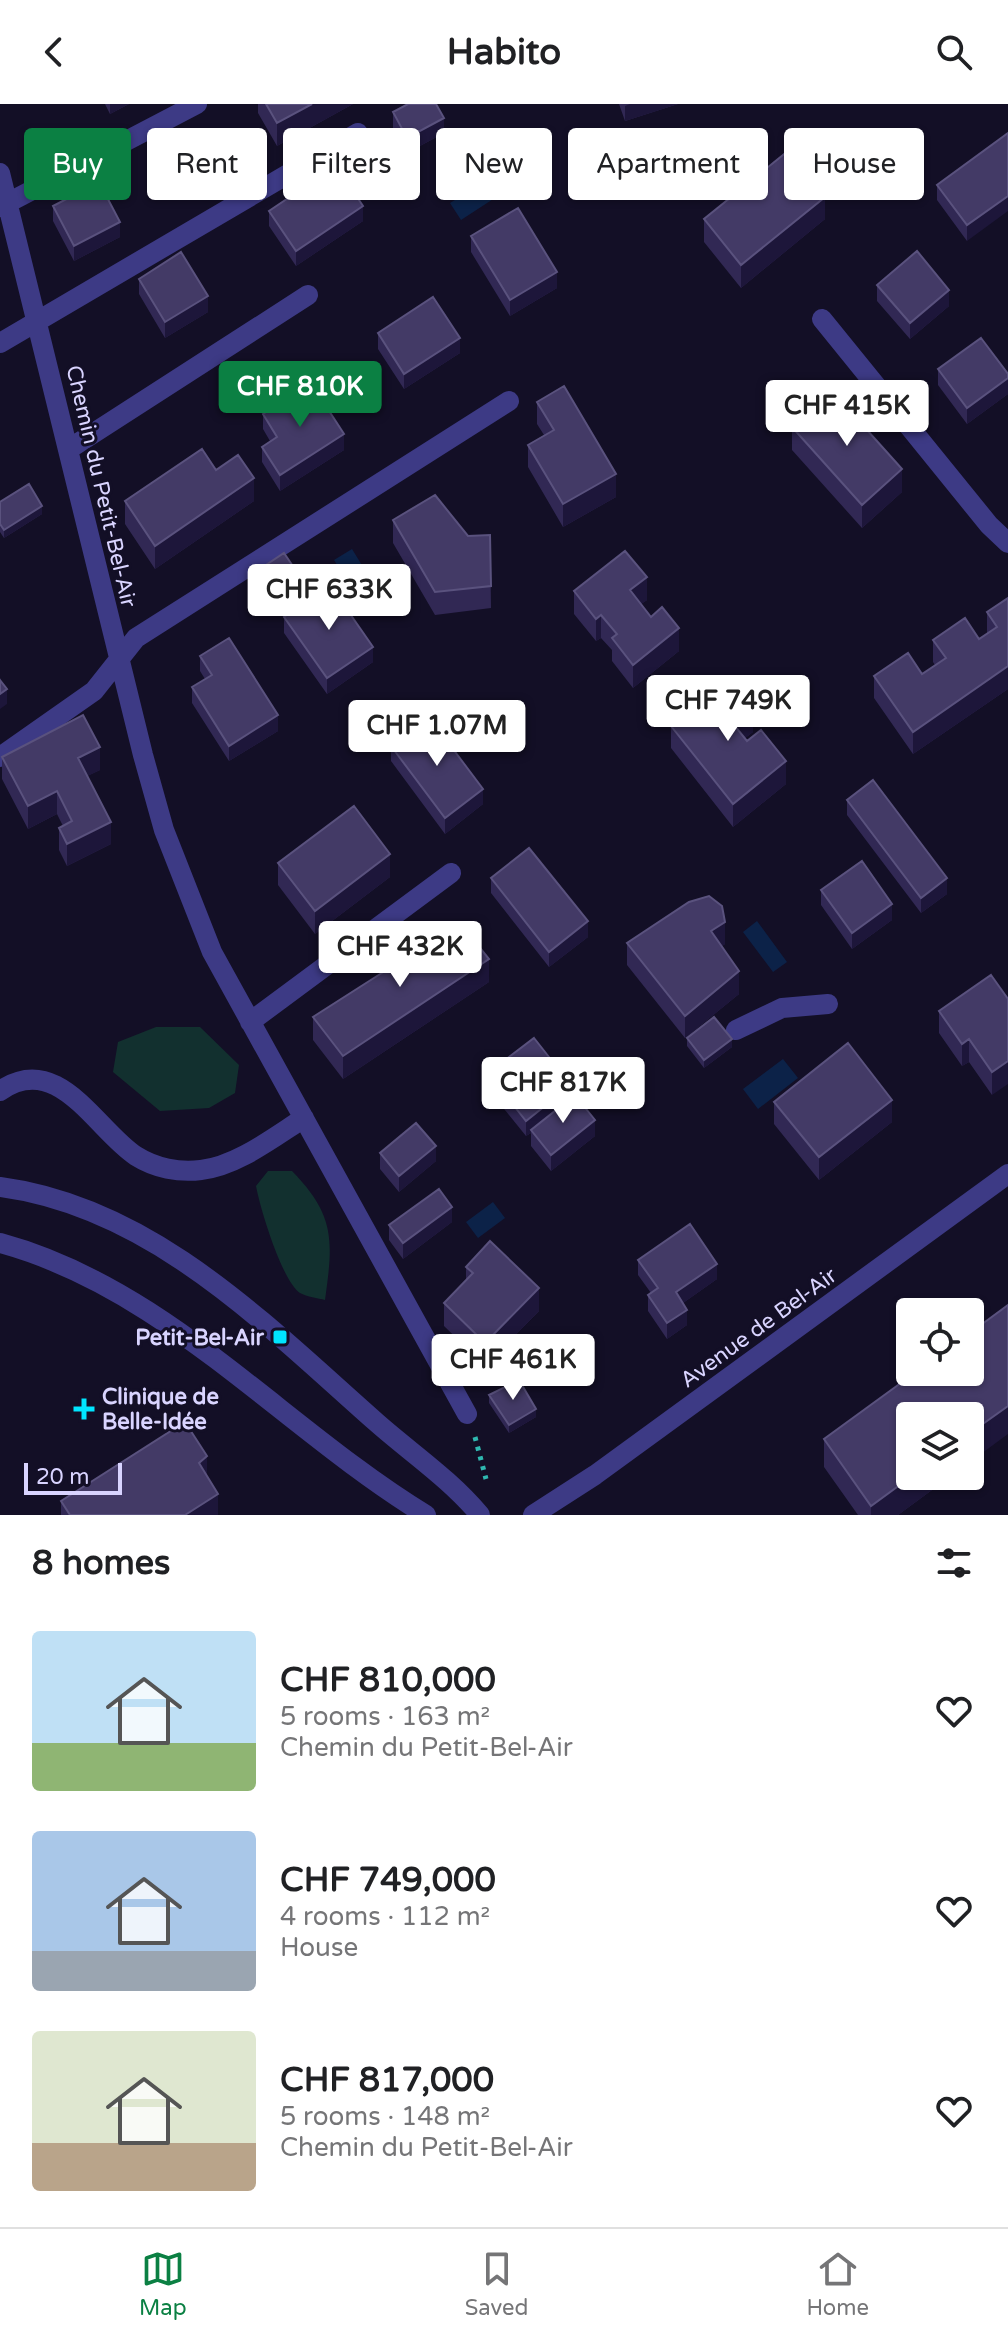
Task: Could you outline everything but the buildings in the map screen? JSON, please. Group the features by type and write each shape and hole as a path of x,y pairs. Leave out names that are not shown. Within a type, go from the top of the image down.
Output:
{"street":[{"path":"4,206 197,104"},
{"name":"Chemin du Petit-Bel-Air","path":"0,173 4,206 39,321 119,661 173,854 212,952 467,1414"},
{"path":"0,343 283,177"},
{"path":"69,449 308,295"},
{"path":"822,319 989,525 1008,543"},
{"name":"Chemin du Petit-Bel-Air","path":"119,661 136,638 509,401"},
{"path":"0,757 94,691 119,661"},
{"path":"250,1022 451,873"},
{"path":"736,1030 782,1008 828,1004"},
{"path":"0,1091 9,1085 36,1081 54,1085 75,1096 134,1154 150,1163 181,1171 204,1170 225,1163 304,1118"},
{"name":"Avenue de Bel-Air","path":"533,1515 595,1475 1008,1174"},
{"path":"0,1187 66,1200 154,1242 280,1337 403,1446 459,1489 480,1515"},
{"path":"0,1243 42,1254 109,1287 160,1320 371,1482 426,1515"}],"path":[{"path":"467,1414 485,1465 486,1479"}],"green space":[{"path":"156,1027 200,1027 239,1065 235,1093 209,1108 160,1111 113,1072 118,1042"},
{"path":"268,1171 292,1171 317,1202 324,1216 330,1246 325,1300 300,1293 279,1260 256,1186"}],"water":[{"path":"455,200 492,200 461,220 450,203"},
{"path":"352,549 379,593 361,604 334,560"},
{"path":"757,921 787,962 773,972 743,932"},
{"path":"783,1059 798,1078 758,1109 743,1089"},
{"path":"493,1202 505,1218 478,1238 466,1222"}],"place":[{"name":"Petit-Bel-Air","path":"280,1337"},
{"name":"Clinique de Belle-Idée","path":"84,1409"}]}
